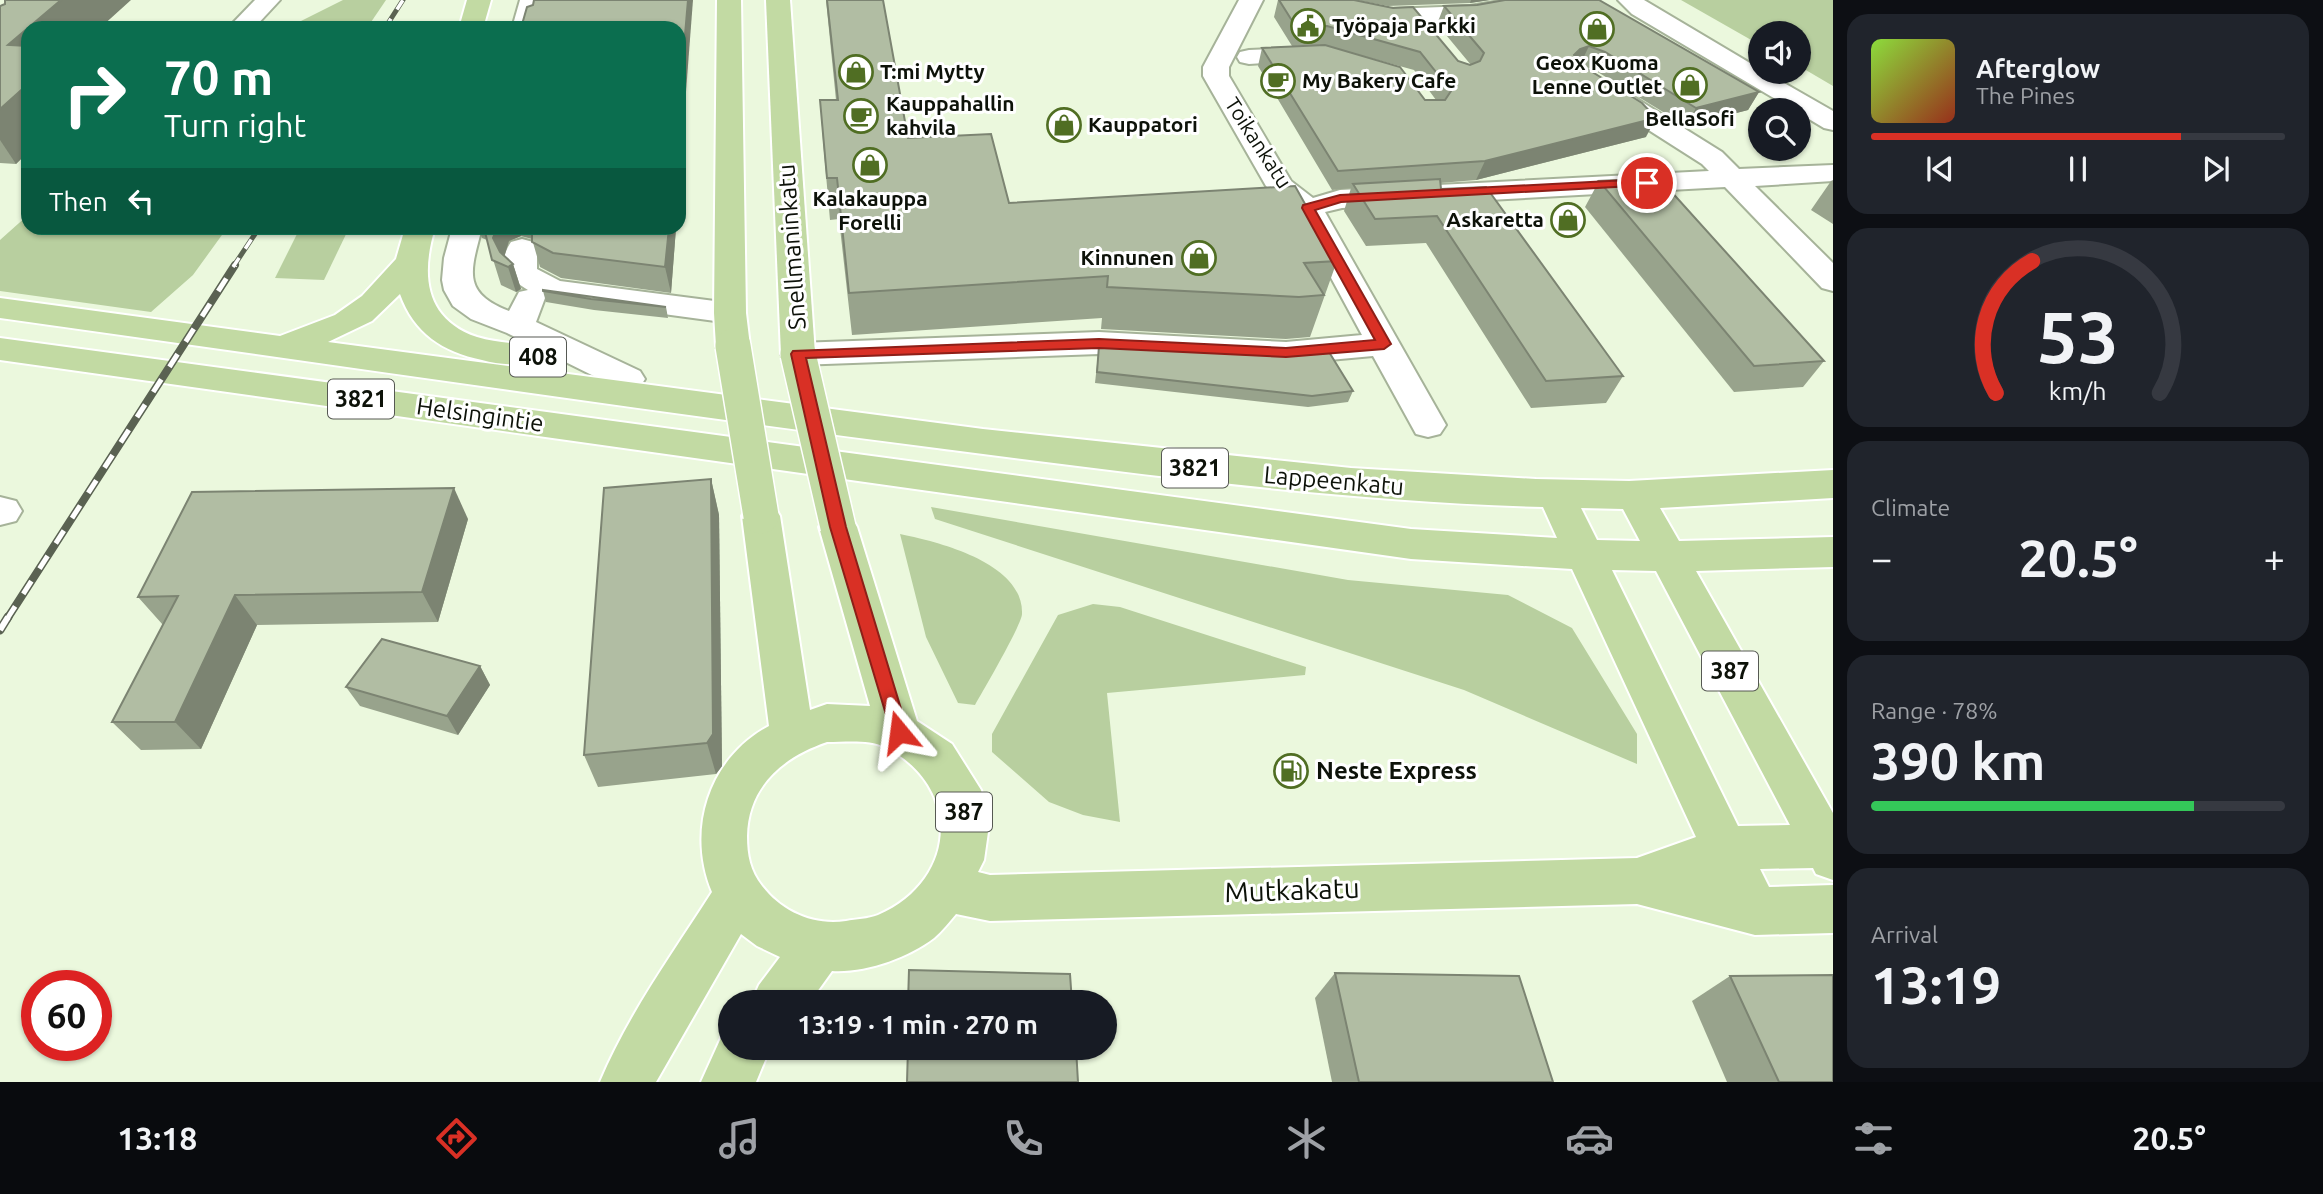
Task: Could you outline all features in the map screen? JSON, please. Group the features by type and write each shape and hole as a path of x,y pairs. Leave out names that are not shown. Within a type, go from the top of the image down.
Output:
{"main road":[{"path":"473,21 479,0"},
{"path":"729,0 732,329 792,735"},
{"name":"Snellmaninkatu","path":"779,0 798,354 838,527 899,732"},
{"name":"408","path":"418,235 411,260 414,288 421,308 436,328 460,343 489,351 539,357 628,379 712,406"},
{"name":"408","path":"275,345 315,337 354,320 384,295 411,260"},
{"name":"Helsingintie","path":"0,308 837,423"},
{"name":"Helsingintie","path":"0,349 876,469"},
{"name":"Lappeenkatu","path":"837,423 1184,467 1321,481 1634,495 1833,484"},
{"name":"Lappeenkatu","path":"876,469 1411,544 1584,556 1668,557 1833,552"},
{"path":"1555,493 1755,911"},
{"name":"Mutkakatu","path":"1634,495 1831,850"},
{"name":"387","path":"827,723 864,723 899,732 930,752 953,781 965,815 963,853 948,890 925,916 893,937 857,947 819,947 786,936 759,919 738,894 724,858 723,822 736,786 760,756 792,735 827,723"},
{"name":"Mutkakatu","path":"1637,881 1726,848 1831,850"},
{"name":"Mutkakatu","path":"948,890 990,898 1637,881 1755,911 1833,909"},
{"path":"628,1082 670,1005 738,894"},
{"path":"787,990 819,947"},
{"path":"728,1082 738,1060"}],"street":[{"path":"247,21 268,0"},
{"path":"526,21 532,0"},
{"name":"Toikankatu","path":"1251,0 1216,66 1216,76 1280,186 1308,208 1428,425"},
{"path":"1306,0 1388,16 1469,13 1548,0"},
{"path":"1630,0 1640,9 1833,122"},
{"path":"1414,15 1430,34"},
{"path":"1249,57 1321,54 1333,58"},
{"path":"1592,82 1712,158 1833,281"},
{"path":"1308,208 1340,199 1833,173"},
{"path":"465,235 459,256 458,284 469,305 524,313 628,379"},
{"path":"522,248 521,273 552,290 732,329"},
{"path":"798,354 1099,344 1286,352 1384,344"}],"green space":[{"path":"343,0 386,0 372,21 301,21"},
{"path":"1681,0 1833,0 1833,86 1811,73 1811,21 1748,21 1748,38"},
{"path":"21,221 21,235 222,235 193,275 151,312 0,291 0,240"},
{"path":"296,235 346,235 324,280 275,278"},
{"path":"931,507 1348,580 1508,595 1572,628 1637,734 1637,764 1464,690 935,519"},
{"path":"900,534 956,549 976,558 995,568 1009,581 1019,596 1022,614 1020,620 975,705 958,703 926,637"},
{"path":"1093,604 1120,607 1306,667 1305,675 1107,693 1120,822 1083,815 1049,802 992,752 992,734 1058,615"}],"building":[{"path":"5,0 61,0 36,21 21,21 21,34 8,45 21,46 21,90 0,109 0,6 5,4"},
{"path":"534,0 688,0 686,23 686,21 523,21 527,7 533,5"},
{"path":"827,0 883,0 908,138 991,134 1009,203 1295,186 1337,261 1304,263 1324,295 1299,297 1107,287 1108,276 849,293 837,178 827,178 820,100 838,100"},
{"path":"1279,0 1354,0 1393,8 1413,7 1458,61 1470,65 1480,61 1484,53 1444,6 1477,5 1505,0 1599,0 1759,92 1696,108 1605,52 1589,46 1574,55 1578,63 1642,103 1656,118 1485,161 1338,171 1262,48 1325,45 1400,67 1425,100 1445,100 1451,91 1420,52 1327,26 1296,27"},
{"path":"1659,178 1824,361 1754,366 1599,181"},
{"path":"1440,179 1441,189 1486,187 1623,376 1546,381 1437,216 1375,219 1353,184"},
{"path":"486,235 494,235 493,238 500,252 513,264 508,267 492,260"},
{"path":"532,235 668,235 665,267 553,253 532,242"},
{"path":"543,290 666,307 591,299"},
{"path":"1099,346 1289,356 1329,352 1353,391 1312,396 1097,372"},
{"path":"711,479 713,734 707,743 584,755 604,488"},
{"path":"454,488 422,592 235,595 175,722 112,722 178,596 138,597 192,492"},
{"path":"382,639 480,666 447,716 346,687"},
{"path":"909,970 1070,974 1071,990 908,990"},
{"path":"1335,973 1519,976 1553,1082 1359,1082"},
{"path":"1833,975 1833,1082 1779,1082 1730,976"},
{"path":"908,1060 1077,1060 1078,1082 907,1082"}],"railway":[{"path":"390,21 403,0"},
{"path":"233,267 254,235"},
{"path":"7,619 235,265"},
{"path":"0,630 8,617"}],"place":[{"name":"Työpaja Parkki","path":"1308,26"},
{"name":"Geox Kuoma Lenne Outlet","path":"1597,29"},
{"name":"T:mi Mytty","path":"856,72"},
{"name":"My Bakery Cafe","path":"1278,81"},
{"name":"BellaSofi","path":"1690,85"},
{"name":"Kauppahallin kahvila","path":"861,116"},
{"name":"Kauppatori","path":"1064,125"},
{"name":"Kalakauppa Forelli","path":"870,165"},
{"name":"Askaretta","path":"1568,220"},
{"name":"Kinnunen","path":"1199,258"},
{"name":"Neste Express","path":"1291,771"}],"route":[{"path":"899,732 838,527 798,354 1099,344 1286,352 1384,344 1308,208 1340,199 1647,183"}]}
